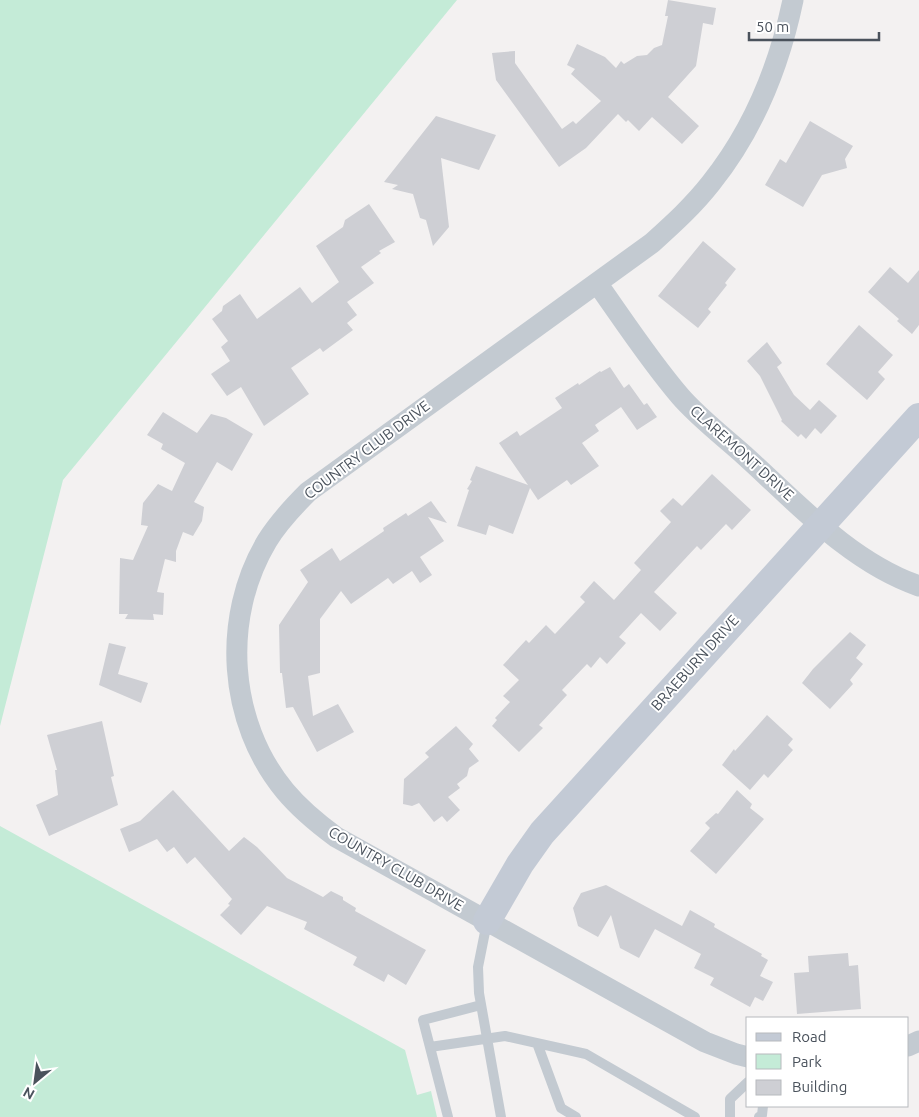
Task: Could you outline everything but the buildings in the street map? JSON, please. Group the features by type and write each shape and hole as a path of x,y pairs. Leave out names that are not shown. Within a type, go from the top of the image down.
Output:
{"street":[{"name":"COUNTRY CLUB DRIVE","path":"746,1057 706,1042 336,837 308,816 285,791 269,769 246,718 236,661 237,631 242,601 264,548 287,514 308,492 652,244 683,215 711,184 735,149 756,113 773,74 785,34 792,0"},
{"name":"CLAREMONT DRIVE","path":"597,284 682,399 821,525 852,550 885,570 919,586"},
{"name":"BRAEBURN DRIVE","path":"487,921 520,864 542,832 919,417"}],"lane":[{"path":"487,921 478,967 480,1005 500,1117"},
{"path":"448,1117 424,1020 480,1005"},
{"path":"430,1047 486,1037 506,1036 586,1054 696,1117"},
{"path":"537,1043 561,1108 576,1117"},
{"path":"730,1117 730,1099 746,1084"}],"green space":[{"path":"0,0 457,0 63,480 0,726"},
{"path":"0,826 405,1050 417,1095 431,1091 437,1117 0,1117"}]}
